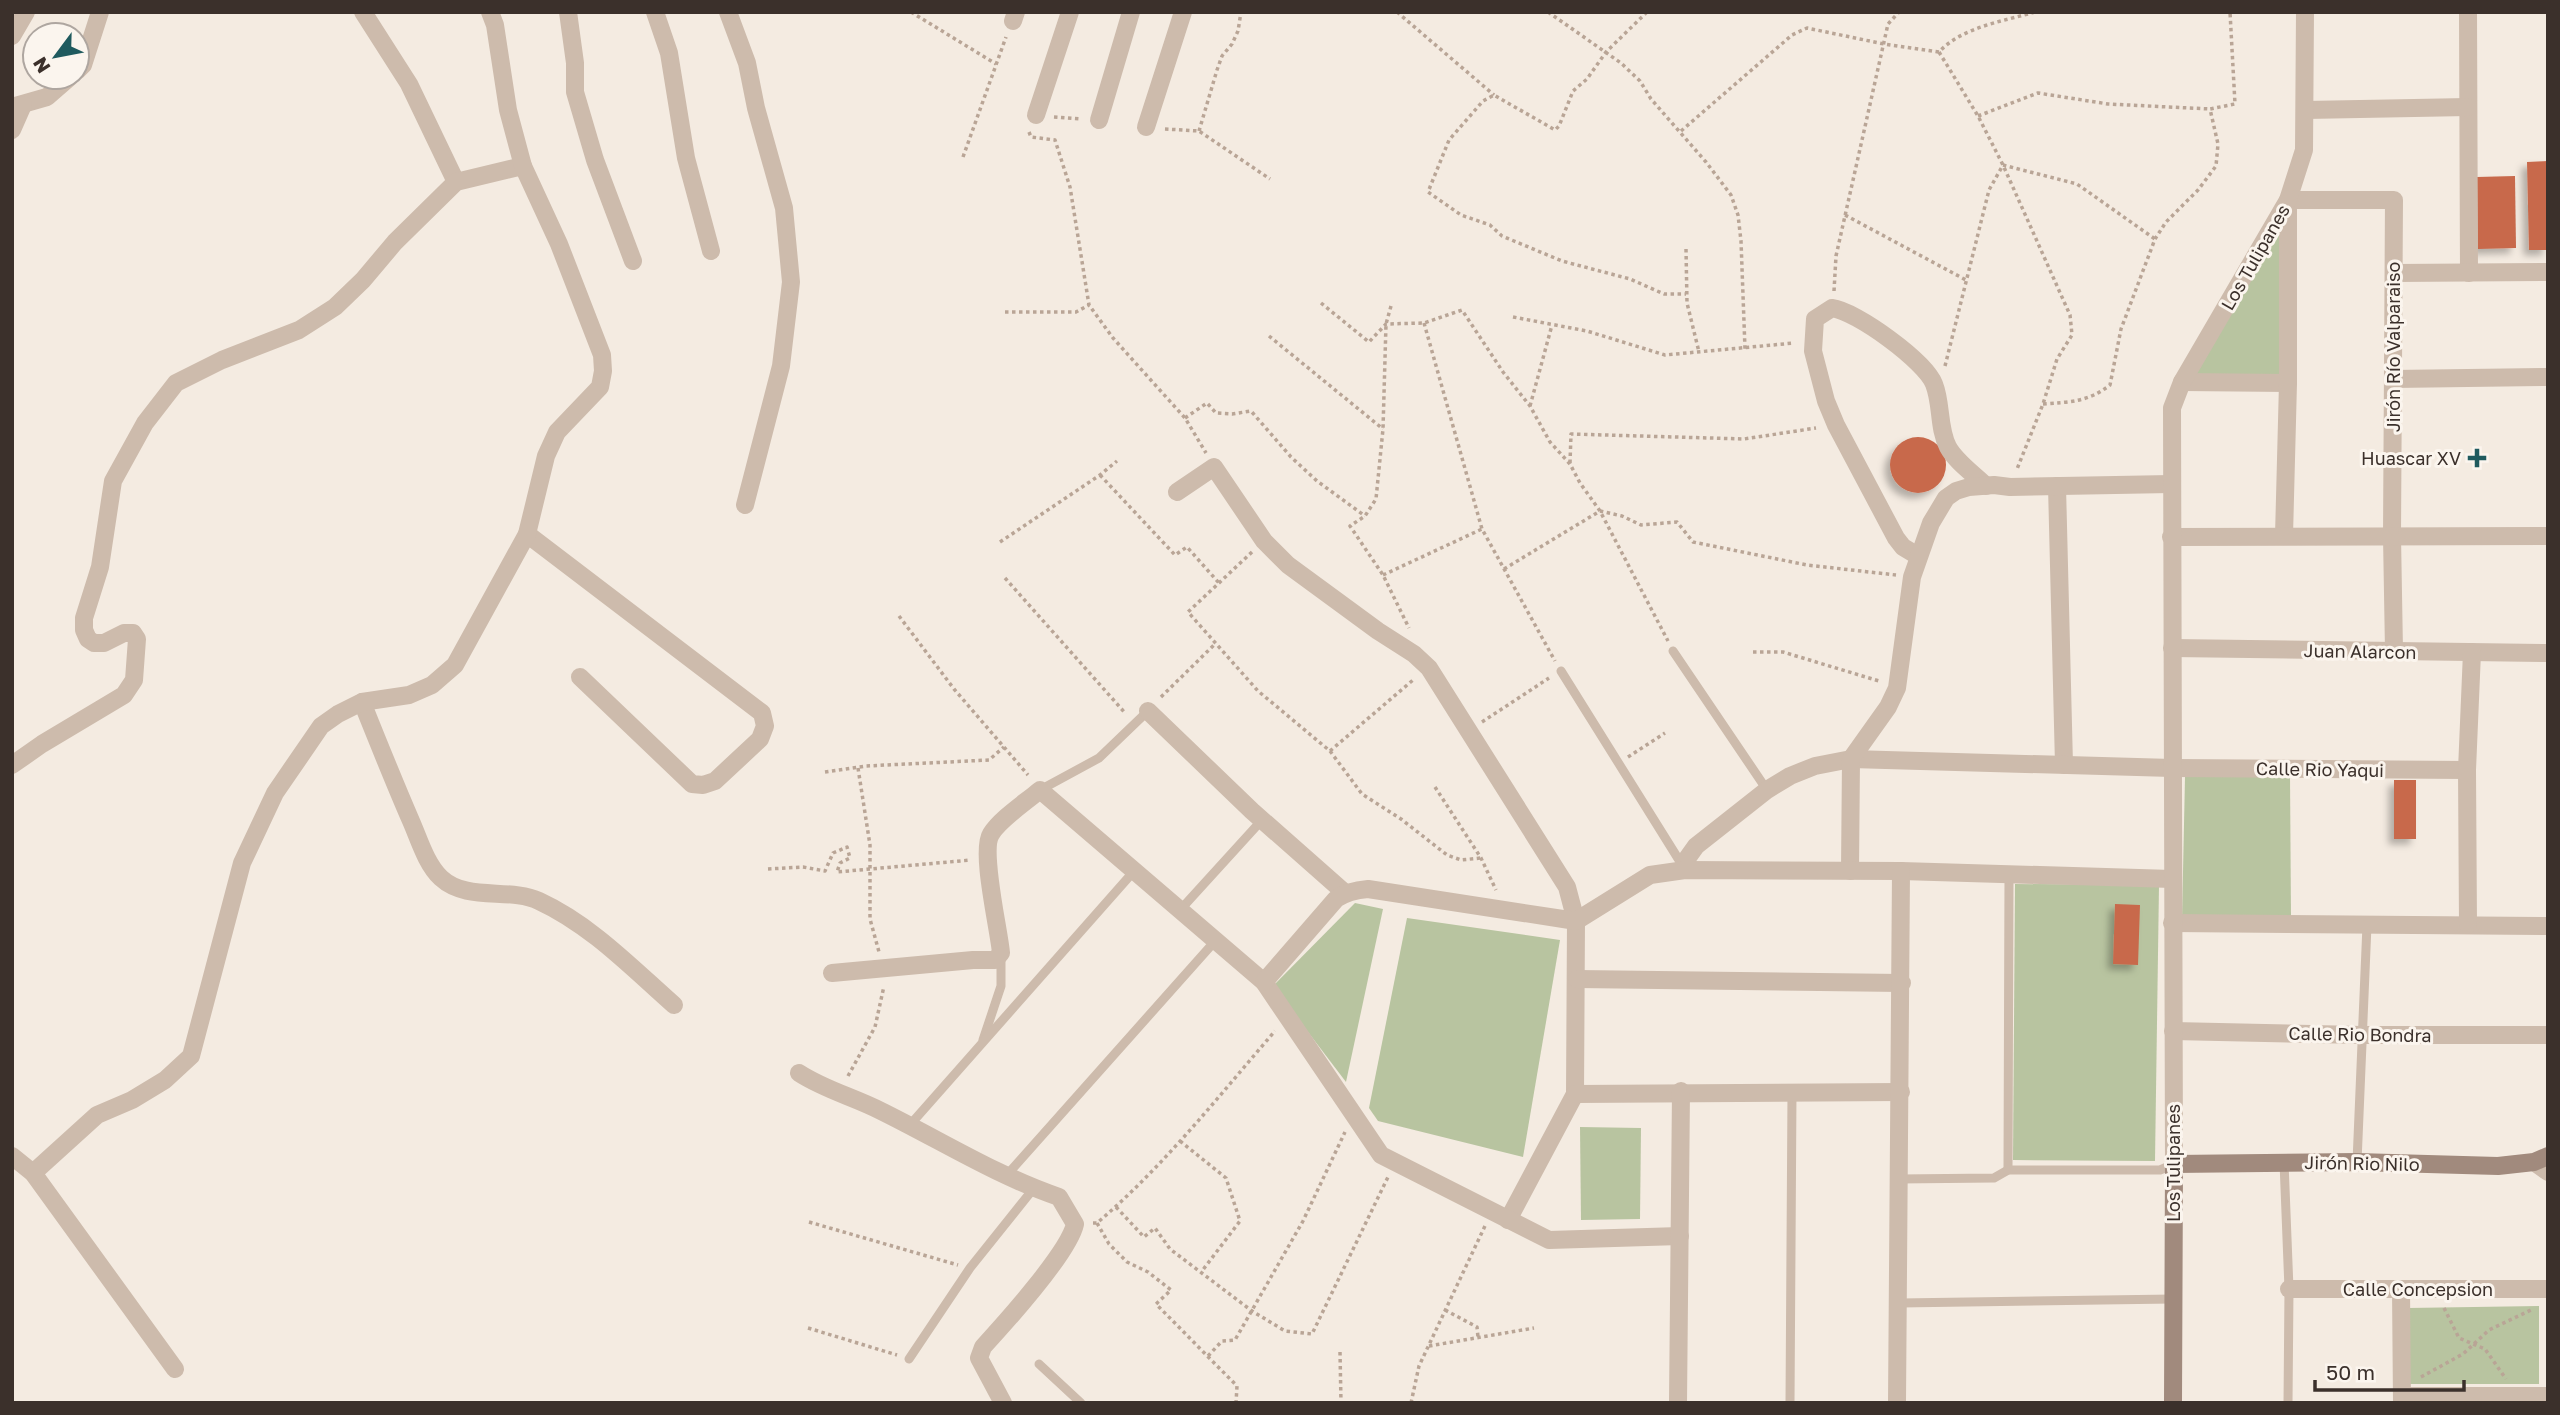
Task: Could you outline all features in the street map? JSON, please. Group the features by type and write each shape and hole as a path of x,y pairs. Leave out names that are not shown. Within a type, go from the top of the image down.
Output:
{"street":[{"path":"12,36 26,12"},
{"path":"91,40 100,12"},
{"path":"363,12 409,84 456,182"},
{"path":"33,1173 97,1115 132,1100 165,1080 191,1056 242,863 275,793 321,726 338,713 362,702 408,695 432,685 455,665 527,534 546,456 556,432 600,387 603,355 554,231 523,166 508,110 495,25 490,12"},
{"path":"568,12 575,63 575,92 595,160 633,261"},
{"path":"655,12 669,53 686,158 711,251"},
{"path":"728,12 747,64 784,208 791,282 781,366 746,505"},
{"path":"1036,115 1070,12"},
{"path":"1098,120 1131,12"},
{"path":"1146,127 1183,12"},
{"name":"Los Tulipanes","path":"2173,1403 2172,408 2182,382 2288,200 2304,150 2305,12"},
{"path":"2468,12 2469,273"},
{"path":"12,130 18,106 47,97 54,91"},
{"path":"2306,110 2468,107"},
{"path":"12,765 124,695 134,680 137,639 132,633 124,633 104,643 94,643 88,639 84,630 84,618 100,567 113,481 145,423 176,383 222,360 299,330 335,307 456,182 523,166"},
{"path":"2284,536 2288,383 2288,200"},
{"name":"Jirón Río Valparaiso","path":"2288,200 2394,200 2394,651"},
{"path":"2394,273 2548,272"},
{"path":"1918,556 1903,547 1896,538 1836,425 1816,369 1815,319 1832,308 1851,313 1922,364 1934,382 1942,433 1949,448 1986,486"},
{"path":"2393,379 2548,377"},
{"path":"2182,382 2288,383"},
{"path":"1177,492 1214,467 1264,541 1288,565 1414,654 1429,668 1567,887 1576,921 1575,1094 1500,1216"},
{"path":"1850,871 1851,759 1888,707 1897,688 1912,577 1937,511 1946,498 1969,487 2171,484"},
{"path":"2057,486 2064,765"},
{"path":"527,534 762,713 765,726 760,738 715,781 703,785 692,784 580,677"},
{"path":"2171,537 2548,536"},
{"name":"Juan Alarcon","path":"2172,648 2548,653"},
{"path":"2468,925 2467,770 2472,652"},
{"path":"362,702 424,852 440,878 455,887 472,892 535,899 570,917 674,1005"},
{"path":"1141,718 1345,893"},
{"name":"Calle Rio Yaqui","path":"1685,870 1686,860 1696,846 1767,790 1790,776 1815,766 1851,759 2172,768 2467,770"},
{"path":"832,973 995,960 1001,953 987,859 987,842 992,832 1040,790 1264,982 1381,1155 1549,1240 1681,1236"},
{"path":"1264,982 1336,899 1345,893 1368,890 1576,921 1650,876 1709,868 2172,879"},
{"path":"1898,1403 1902,871"},
{"path":"2172,923 2548,926"},
{"path":"1577,979 1902,983"},
{"name":"Calle Rio Bondra","path":"2173,1031 2548,1035"},
{"path":"799,1073 821,1087 839,1092 1006,1176 1059,1197 1075,1224 1073,1233 1047,1270 983,1347 979,1358 1003,1403"},
{"path":"1575,1094 1681,1091 1902,1092"},
{"path":"1678,1403 1681,1091"},
{"path":"12,1156 33,1173 175,1369"},
{"name":"Jirón Rio Nilo","path":"2174,1164 2357,1162 2498,1166 2543,1163"},
{"name":"Calle Concepsion","path":"2289,1289 2548,1289"},
{"path":"2401,1289 2405,1394 2548,1396"}],"lane":[{"path":"1673,651 1767,790"},
{"path":"1561,671 1685,870"},
{"path":"1040,790 1099,758 1141,718"},
{"path":"1181,909 1262,820"},
{"path":"909,1126 1135,870"},
{"path":"2008,1170 2009,874"},
{"path":"2357,1162 2367,925"},
{"path":"1006,1176 1217,939"},
{"path":"982,1043 1001,986 1001,953"},
{"path":"1790,1403 1791,1092"},
{"path":"2284,1162 2289,1289 2288,1403"},
{"path":"1899,1179 1994,1178 2008,1170 2160,1170 2174,1164"},
{"path":"909,1359 970,1268 1034,1188"},
{"path":"1900,1303 2173,1299"},
{"path":"1039,1364 1082,1403"}],"path":[{"path":"911,12 996,64"},
{"path":"1199,131 1220,63 1238,31 1241,12"},
{"path":"1397,12 1494,96 1555,130 1573,91 1587,79 1606,52 1647,12"},
{"path":"1548,12 1606,52 1640,81 1651,99 1731,195 1738,215 1745,349"},
{"path":"1832,308 1836,256 1888,24 1899,12"},
{"path":"1939,52 1949,41 2035,12"},
{"path":"1978,116 2038,93 2108,104 2210,109 2235,104 2230,12"},
{"path":"963,157 1014,17"},
{"path":"1681,132 1792,35 1807,27 1884,44 1939,52"},
{"path":"1939,52 1978,116 2003,165 2070,314 2072,334 2057,359 2043,404 2010,487"},
{"path":"1494,96 1483,101 1449,140 1427,192 1461,215 1490,225 1502,236 1562,261 1630,279 1664,294 1686,294"},
{"path":"2043,404 2095,397 2110,385 2121,329 2155,239 2166,222 2198,190 2216,166 2218,144 2210,109"},
{"path":"1036,115 1029,133 1031,137 1055,140 1070,187 1089,305 1113,338 1185,418 1214,467"},
{"path":"2003,165 2077,184 2155,239"},
{"path":"1939,402 1948,350 1989,190 2003,165"},
{"path":"1845,215 1966,281"},
{"path":"1686,249 1686,294 1699,352"},
{"path":"1321,303 1368,341 1386,324 1424,323 1462,310 1503,372 1530,406 1550,442 1570,464 1600,511 1673,651"},
{"path":"1005,312 1076,312 1089,305"},
{"path":"1391,306 1386,324 1383,429 1376,499 1365,516 1350,526 1383,575 1412,633"},
{"path":"1513,317 1587,331 1665,355 1814,341"},
{"path":"1424,323 1482,529 1561,671 1470,730"},
{"path":"1530,406 1552,325"},
{"path":"1269,336 1383,429"},
{"path":"1185,418 1207,403 1216,413 1251,411 1291,457 1317,481 1365,516"},
{"path":"1570,464 1571,434 1744,439 1836,425"},
{"path":"1000,542 1117,461"},
{"path":"1100,475 1175,555 1187,548 1220,583"},
{"path":"1504,569 1600,511 1641,524 1677,522 1692,542 1807,565 1912,577"},
{"path":"1383,575 1482,529"},
{"path":"1264,541 1188,612 1258,691 1330,751 1362,794 1401,819 1447,855 1461,860 1481,858"},
{"path":"1005,578 1141,718 1215,644"},
{"path":"899,616 954,689 1040,790"},
{"path":"1753,652 1783,652 1897,688"},
{"path":"1330,751 1385,702 1429,668"},
{"path":"1618,763 1665,733"},
{"path":"825,772 989,760 1004,747"},
{"path":"839,1092 875,1027 886,969 870,919 870,845 858,768"},
{"path":"1436,787 1481,858 1506,911"},
{"path":"768,869 803,867 825,872 833,853 847,847 850,858 839,863 837,872 987,859"},
{"path":"1075,1224 1097,1223 1116,1207 1180,1141 1287,1016"},
{"path":"1208,1356 1222,1341 1236,1340 1303,1221 1353,1114"},
{"path":"1180,1141 1226,1178 1240,1221 1202,1271"},
{"path":"1116,1207 1144,1237 1155,1228 1170,1249 1252,1311 1284,1331 1311,1334 1395,1163"},
{"path":"1411,1403 1419,1366 1445,1310 1500,1216"},
{"path":"809,1222 970,1268"},
{"path":"1097,1223 1109,1244 1127,1262 1148,1272 1171,1290 1156,1304 1237,1386 1236,1403"},
{"path":"2405,1394 2463,1354 2489,1330 2538,1307"},
{"path":"2444,1308 2459,1338 2485,1349 2506,1394"},
{"path":"1445,1310 1477,1327 1478,1337"},
{"path":"808,1328 909,1359"},
{"path":"1428,1346 1534,1328"},
{"path":"1340,1352 1340,1403"}],"green space":[{"path":"2280,225 2279,378 2194,377"},
{"path":"2290,776 2291,917 2182,919 2185,777"},
{"path":"2015,884 2159,885 2155,1161 2013,1160"},
{"path":"1355,903 1383,909 1346,1082 1273,986"},
{"path":"1407,918 1560,940 1523,1157 1378,1121 1369,1108"},
{"path":"1580,1127 1641,1128 1640,1219 1581,1220"},
{"path":"2539,1306 2539,1384 2409,1384 2408,1308"}],"building":[{"path":"2548,161 2548,250 2529,250 2527,162"},
{"path":"2515,176 2516,248 2478,249 2477,177"},
{"path":"1918,437 1929,439 1938,445 1944,454 1944,476 1938,485 1929,491 1918,493 1907,491 1898,485 1892,476 1890,465 1892,454 1898,445 1907,439"},
{"path":"2394,780 2416,780 2416,839 2394,839"},
{"path":"2115,904 2140,905 2138,965 2113,964"}],"place":[{"name":"Huascar XV","path":"2477,458"}]}
